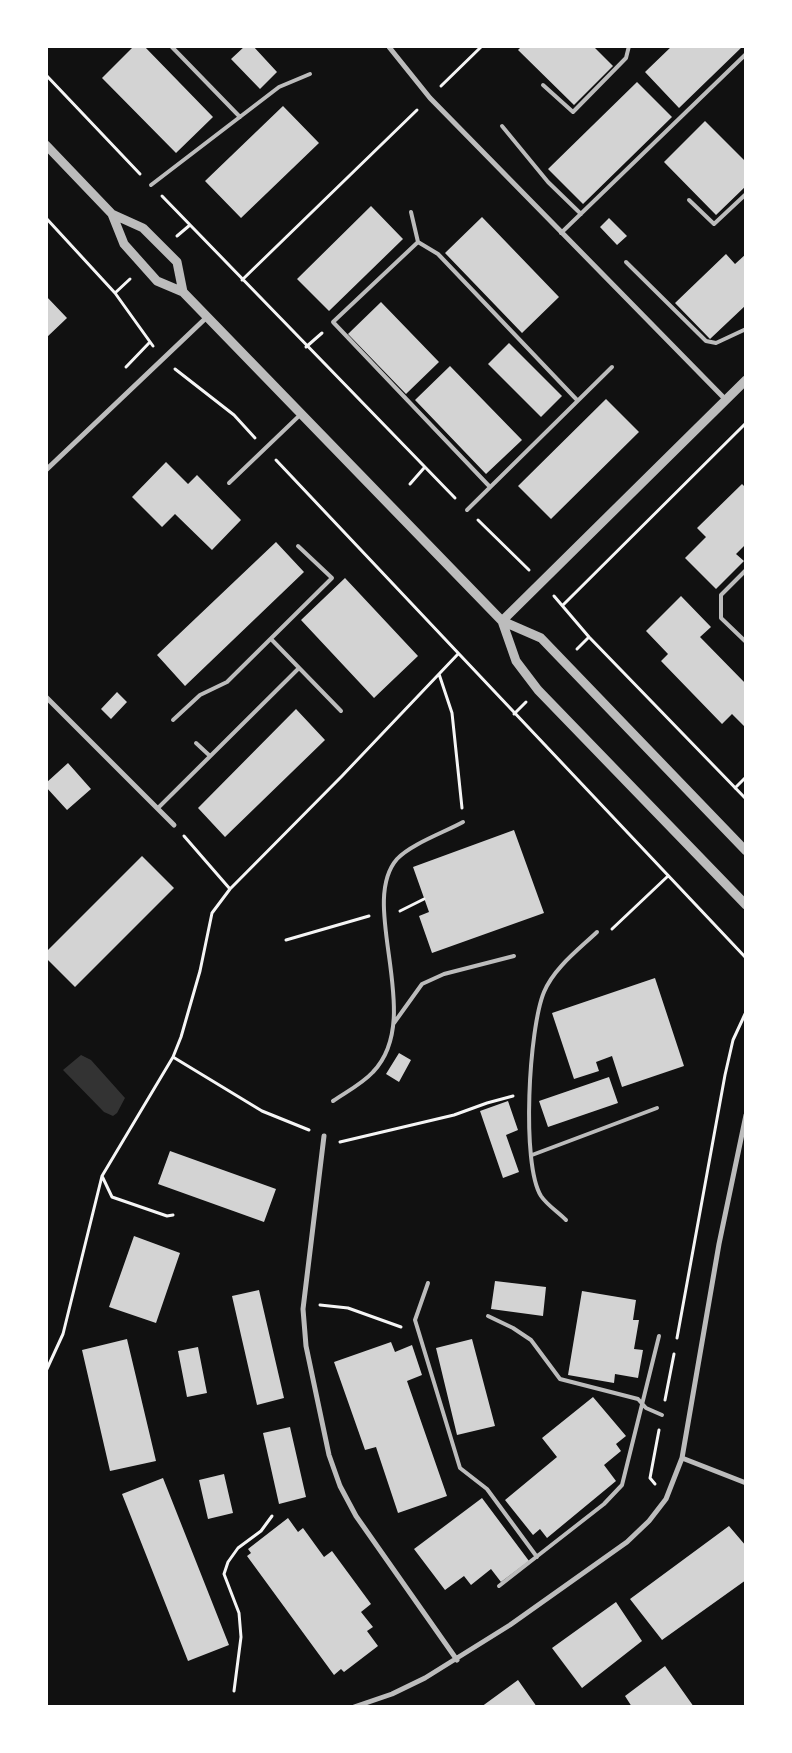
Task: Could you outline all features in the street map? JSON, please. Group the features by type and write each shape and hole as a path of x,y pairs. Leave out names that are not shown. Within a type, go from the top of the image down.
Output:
{"street":[{"path":"389,48 430,98 726,399"},
{"path":"46,145 112,214 124,244 157,281 183,292 208,316 502,621 540,638 746,851"},
{"path":"112,214 143,228 177,262 183,292"},
{"path":"46,470 208,316"},
{"path":"502,621 746,380"},
{"path":"502,621 516,661 538,690 746,905"},
{"path":"46,697 174,825"},
{"path":"354,1707 400,1690 457,1660 510,1625 627,1542 649,1521 666,1499 682,1458 719,1244 746,1115"},
{"path":"324,1136 303,1309 306,1346 330,1455 340,1486 356,1516 457,1660"},
{"path":"682,1458 746,1482"}],"lane":[{"path":"170,46 240,117"},
{"path":"543,85 573,112 626,58 629,46"},
{"path":"561,233 746,54"},
{"path":"151,185 278,87 310,74"},
{"path":"502,126 548,182 581,214"},
{"path":"689,200 714,224 746,194"},
{"path":"411,212 418,242 438,254 577,400"},
{"path":"418,242 333,322 490,487"},
{"path":"626,262 706,341 716,343 746,329"},
{"path":"467,510 612,367"},
{"path":"229,483 302,413"},
{"path":"173,720 200,695 227,682 332,578 298,546"},
{"path":"746,570 721,595 721,618 746,642"},
{"path":"271,639 341,711"},
{"path":"158,808 299,668"},
{"path":"196,743 210,756"},
{"path":"333,1100 374,1072 387,1052 394,1023 394,997 385,912 385,892 389,872 405,852 463,822"},
{"path":"566,1220 541,1196 534,1177 528,1092 532,1043 544,992 557,971 596,932"},
{"path":"394,1023 422,984 444,974 514,956"},
{"path":"532,1155 657,1108"},
{"path":"428,1283 414,1320 460,1468 488,1489 536,1557"},
{"path":"488,1316 513,1328 530,1340 560,1379 638,1399 646,1408 662,1415"},
{"path":"499,1586 604,1504 622,1485 659,1336"}],"path":[{"path":"242,280 482,46"},
{"path":"46,75 424,468 541,582 589,637 746,799"},
{"path":"46,218 115,293 150,342 164,358 234,416 746,958"},
{"path":"563,605 746,424"},
{"path":"410,484 424,468"},
{"path":"46,1371 63,1334 102,1176 173,1057 200,970 212,913 230,888 458,654"},
{"path":"439,674 452,713 463,822"},
{"path":"735,788 746,777"},
{"path":"174,825 230,888"},
{"path":"596,932 606,934 668,876"},
{"path":"286,940 318,929 385,912 402,910 424,899"},
{"path":"666,1499 650,1478 725,1075 733,1040 746,1012"},
{"path":"173,1057 262,1111 338,1142 400,1130 528,1092"},
{"path":"102,1176 112,1197 167,1216 173,1216"},
{"path":"303,1309 317,1305 348,1308 418,1333"},
{"path":"234,1690 242,1637 238,1613 224,1574 228,1562 238,1548 261,1532 272,1516"}],"shaded area":[{"path":"81,1055 91,1060 125,1098 117,1113 113,1116 104,1112 63,1070"}],"building":[{"path":"134,46 144,46 213,117 176,153 102,78"},
{"path":"245,46 253,46 277,72 260,89 231,59"},
{"path":"522,46 593,46 613,66 574,105 518,50"},
{"path":"672,46 743,46 679,108 645,72"},
{"path":"637,82 672,117 583,204 548,169"},
{"path":"283,106 319,143 241,218 205,181"},
{"path":"705,121 746,162 746,186 716,215 664,162"},
{"path":"371,206 403,239 329,311 297,279"},
{"path":"482,217 559,297 522,333 445,253"},
{"path":"609,218 627,236 617,245 600,227"},
{"path":"726,254 735,264 746,254 746,305 710,339 675,303"},
{"path":"46,296 67,318 46,338"},
{"path":"381,302 439,362 406,394 348,334"},
{"path":"509,343 562,396 541,417 488,364"},
{"path":"450,366 522,440 486,474 415,400"},
{"path":"606,399 639,432 551,519 518,486"},
{"path":"166,462 188,484 197,475 241,520 212,550 175,514 162,527 132,497"},
{"path":"742,484 746,488 746,544 736,554 744,561 716,589 685,558 706,537 697,528"},
{"path":"276,542 304,572 185,686 157,655"},
{"path":"345,578 418,656 374,698 301,620"},
{"path":"681,596 711,627 700,637 746,684 746,728 732,714 722,724 661,661 668,654 646,631"},
{"path":"117,692 127,702 111,719 101,709"},
{"path":"296,709 325,740 225,837 198,808"},
{"path":"68,763 91,789 67,810 46,787 46,783"},
{"path":"514,830 544,913 432,953 419,916 429,912 413,867"},
{"path":"142,856 174,888 75,987 46,958 46,952"},
{"path":"655,978 684,1066 622,1087 612,1056 596,1062 599,1071 574,1079 552,1013"},
{"path":"399,1053 411,1060 399,1082 386,1074"},
{"path":"609,1077 618,1103 548,1127 539,1101"},
{"path":"508,1101 518,1130 506,1135 519,1172 503,1178 480,1111"},
{"path":"170,1151 276,1189 264,1222 158,1184"},
{"path":"134,1236 180,1253 156,1323 109,1307"},
{"path":"495,1281 546,1287 543,1316 491,1309"},
{"path":"259,1290 284,1398 257,1405 232,1296"},
{"path":"582,1291 636,1300 633,1320 639,1320 634,1349 643,1350 638,1378 615,1374 614,1383 568,1375"},
{"path":"127,1339 156,1461 110,1471 82,1350"},
{"path":"472,1339 495,1426 457,1435 436,1348"},
{"path":"391,1342 395,1352 412,1345 422,1375 407,1381 447,1496 398,1513 376,1447 365,1450 334,1362"},
{"path":"198,1347 207,1393 187,1397 178,1351"},
{"path":"593,1397 626,1436 616,1444 621,1451 604,1465 616,1481 547,1538 540,1529 533,1535 505,1500 557,1457 542,1438"},
{"path":"290,1427 306,1497 279,1504 263,1433"},
{"path":"224,1474 233,1513 208,1519 199,1480"},
{"path":"163,1478 229,1645 188,1661 122,1494"},
{"path":"482,1498 529,1561 501,1582 491,1569 471,1585 464,1576 445,1590 414,1549"},
{"path":"288,1518 298,1532 303,1528 324,1557 332,1551 371,1604 361,1612 373,1627 367,1631 378,1646 344,1672 341,1669 334,1675 247,1556 251,1553 248,1549"},
{"path":"729,1526 746,1546 746,1580 662,1640 630,1599"},
{"path":"616,1602 642,1641 582,1688 552,1648"},
{"path":"665,1666 694,1707 632,1707 625,1696"},
{"path":"518,1680 537,1707 481,1707"}]}
